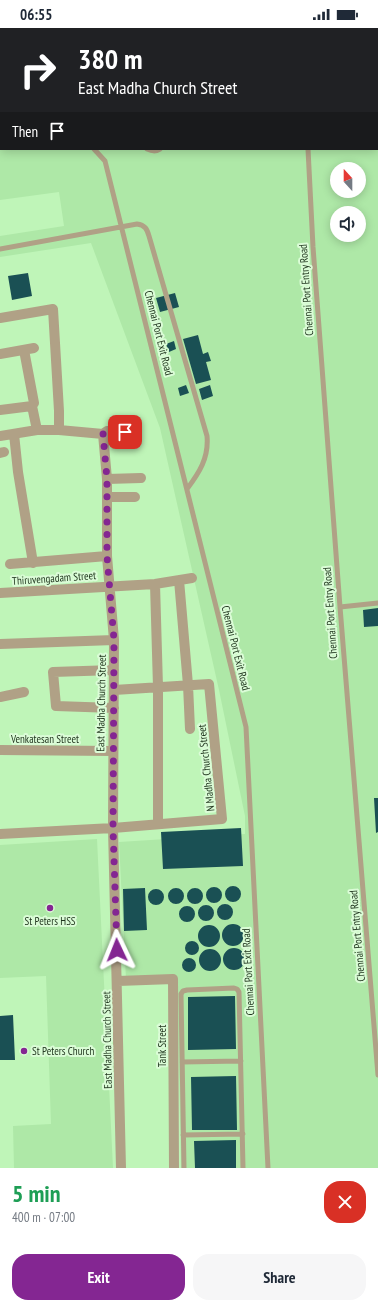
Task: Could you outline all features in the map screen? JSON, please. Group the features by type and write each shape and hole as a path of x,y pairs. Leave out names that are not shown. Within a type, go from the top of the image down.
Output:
{"street":[{"path":"0,318 51,308 53,309 60,411 59,430"},
{"path":"0,354 29,349 34,403 32,406 37,430"},
{"path":"0,410 32,406"},
{"path":"0,436 37,430 59,430 103,434 107,431 125,432"},
{"path":"14,434 18,472 33,563"},
{"name":"East Madha Church Street","path":"103,434 107,479 107,556 114,640 113,828 118,981 121,1168"},
{"path":"107,479 141,478"},
{"path":"107,496 135,497"},
{"path":"10,564 107,556"},
{"name":"Thiruvengadam Street","path":"0,593 156,584 192,578"},
{"path":"179,580 188,685 190,729"},
{"path":"156,584 158,824"},
{"path":"0,644 114,640"},
{"path":"114,670 53,672 56,706 114,708"},
{"name":"N Madha Church Street","path":"0,834 113,828 222,819 209,684 114,690"},
{"path":"0,697 24,692"},
{"name":"Venkatesan Street","path":"0,750 113,751"},
{"name":"Tank Street","path":"118,981 173,979 174,1168"}],"lane":[{"name":"Chennai Port Exit Road","path":"95,150 105,161 246,727 268,1168"},
{"name":"Chennai Port Entry Road","path":"308,150 313,247 340,607 378,1076"},
{"path":"0,249 140,224 144,226 147,230 207,436 207,446 203,465 187,489"},
{"path":"340,607 378,603"},
{"path":"184,1168 181,994 183,991 187,990 234,988 239,992 243,1168"},
{"path":"182,1062 241,1061"},
{"path":"183,1135 242,1134"}],"shaded area":[{"path":"0,150 378,150 378,1168 181,1168 177,978 126,979 119,842 245,834 245,816 219,690 160,428 91,243 0,257 0,236 64,226 59,192 0,200"},
{"path":"97,839 113,1168 14,1168 13,1126 51,1124 46,976 0,978 0,845"}],"building":[{"path":"28,273 32,296 12,300 8,276"},
{"path":"175,293 179,307 160,312 156,298"},
{"path":"198,335 203,354 208,352 211,361 206,362 211,380 196,384 183,339"},
{"path":"174,341 176,349 169,352 166,344"},
{"path":"186,385 189,393 180,396 178,388"},
{"path":"210,385 213,396 202,400 199,389"},
{"path":"378,608 378,626 364,627 363,610"},
{"path":"374,798 378,798 378,832 376,833"},
{"path":"241,828 243,866 163,869 161,832"},
{"path":"230,886 236,886 241,891 239,900 236,902 230,902 225,897 225,891"},
{"path":"211,887 217,887 222,892 220,901 217,903 211,903 206,898 206,892"},
{"path":"145,888 147,930 124,931 123,889"},
{"path":"173,888 179,888 184,893 182,902 179,904 173,904 168,899 168,893"},
{"path":"192,888 198,888 203,893 201,902 198,904 192,904 187,899 187,893"},
{"path":"153,889 159,889 164,894 162,903 159,905 153,905 148,900 148,894"},
{"path":"222,904 228,904 233,909 231,918 228,920 222,920 217,915 217,909"},
{"path":"203,905 209,905 214,910 212,919 209,921 203,921 198,916 198,910"},
{"path":"184,906 190,906 195,911 193,920 190,922 184,922 179,917 179,911"},
{"path":"233,924 241,927 244,935 241,943 233,946 225,943 222,935 225,927"},
{"path":"209,925 217,928 220,936 217,944 209,947 201,944 198,936 201,928"},
{"path":"192,941 197,943 199,948 197,953 192,955 187,953 185,948 187,943"},
{"path":"234,948 242,951 245,959 242,967 234,970 226,967 223,959 226,951"},
{"path":"210,949 218,952 221,960 218,968 210,971 202,968 199,960 202,952"},
{"path":"189,958 194,960 196,965 194,970 189,972 184,970 182,965 184,960"},
{"path":"235,996 236,1049 188,1050 188,997"},
{"path":"13,1015 15,1060 0,1060 0,1016"},
{"path":"236,1076 237,1130 192,1130 191,1077"},
{"path":"236,1140 236,1168 195,1168 194,1141"}],"place":[{"name":"St Peters HSS","path":"50,908"},
{"name":"St Peters Church","path":"24,1051"}],"route":[{"path":"117,950 113,828 114,640 107,556 107,479 103,434 107,431 125,432"}]}
